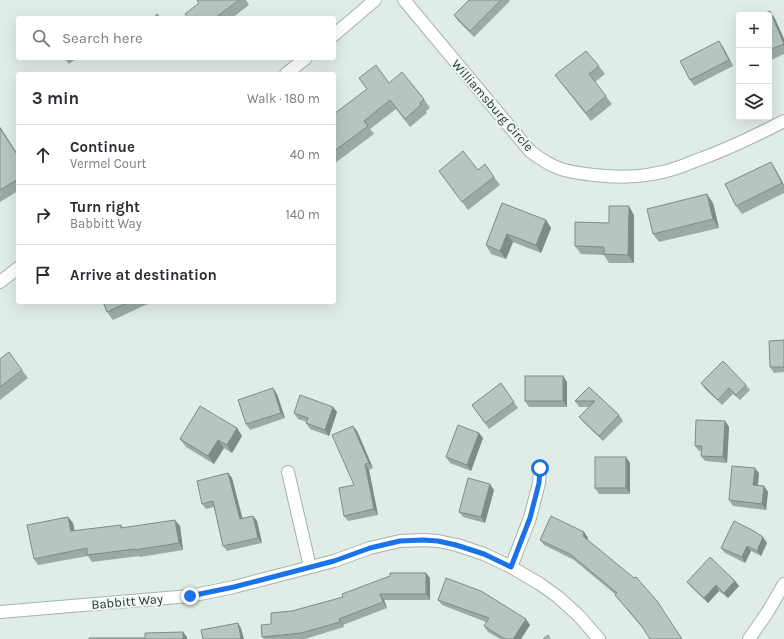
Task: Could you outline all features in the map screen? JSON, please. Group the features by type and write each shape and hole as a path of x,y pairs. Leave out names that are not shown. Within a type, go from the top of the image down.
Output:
{"street":[{"path":"336,33 375,0"},
{"name":"Williamsburg Circle","path":"404,0 530,151 542,161 572,173 601,176 633,176 652,174 681,167 717,153 784,121"},
{"path":"288,72 304,60"},
{"path":"0,282 16,270"},
{"path":"511,567 530,518 539,483 540,468"},
{"path":"288,472 310,567"},
{"name":"Babbitt Way","path":"0,612 190,596 234,587 334,561 370,548 400,541 423,540 438,541 456,545 484,554 511,567 540,584 558,597 579,616 599,639"},
{"path":"749,639 767,613 784,584"}],"building":[{"path":"197,0 239,0 218,16 186,16 185,14 199,3"},
{"path":"469,0 501,0 470,31 454,15"},
{"path":"772,16 784,44 772,49"},
{"path":"719,41 729,60 690,80 680,61"},
{"path":"586,51 599,66 589,74 606,96 586,113 555,75"},
{"path":"376,65 389,83 402,72 424,99 420,103 421,105 405,119 390,100 364,121 368,126 336,150 336,112 367,89 359,78"},
{"path":"0,128 16,153 16,180 0,190"},
{"path":"463,151 478,170 485,164 494,177 462,202 439,171"},
{"path":"771,162 782,183 736,206 725,184"},
{"path":"707,194 713,219 653,234 647,209"},
{"path":"502,203 546,220 536,245 507,234 500,251 486,245"},
{"path":"609,206 629,206 628,255 604,254 604,247 575,246 575,222 609,223"},
{"path":"104,304 125,304 107,312"},
{"path":"784,340 784,367 770,367 769,341"},
{"path":"9,352 22,370 0,387 0,359"},
{"path":"723,361 746,385 736,395 729,388 718,400 701,383"},
{"path":"525,376 563,376 563,401 525,401"},
{"path":"501,383 514,402 485,423 472,405"},
{"path":"589,387 619,415 599,436 579,417 595,401 575,401"},
{"path":"273,388 281,413 246,424 238,400"},
{"path":"300,395 333,407 325,430 306,423 308,418 294,413"},
{"path":"200,406 237,428 227,445 218,440 208,456 180,439"},
{"path":"696,420 725,421 723,457 701,456 702,446 695,446"},
{"path":"458,425 479,433 467,465 446,457"},
{"path":"353,426 369,463 365,464 374,509 344,516 339,488 354,485 332,435"},
{"path":"595,457 626,457 626,488 595,488"},
{"path":"732,466 755,468 753,485 764,486 762,504 729,500"},
{"path":"228,473 240,519 253,516 258,538 223,546 213,501 202,504 197,481"},
{"path":"468,478 490,484 481,517 459,512"},
{"path":"551,516 584,532 583,536 634,578 636,577 657,601 682,639 650,639 641,625 615,595 617,593 570,554 540,540"},
{"path":"68,517 71,531 121,525 121,528 175,520 179,543 135,550 87,555 87,548 34,559 27,525"},
{"path":"734,521 763,537 757,551 747,546 742,557 721,548"},
{"path":"710,557 735,581 724,593 716,585 704,598 687,582"},
{"path":"390,573 426,573 426,594 380,594 383,602 339,619 340,622 301,633 262,637 261,625 271,624 271,613 292,611 343,597 342,594 390,576"},
{"path":"446,578 481,591 526,619 513,639 505,639 484,626 489,618 438,600"},
{"path":"238,623 241,639 203,639 201,630"},
{"path":"183,632 183,639 89,639 145,638 145,633"},
{"path":"548,635 550,639 543,639"}],"route":[{"path":"190,596 234,587 334,561 370,548 400,541 438,541 456,545 484,554 511,567 530,518 539,483 540,468"}]}
